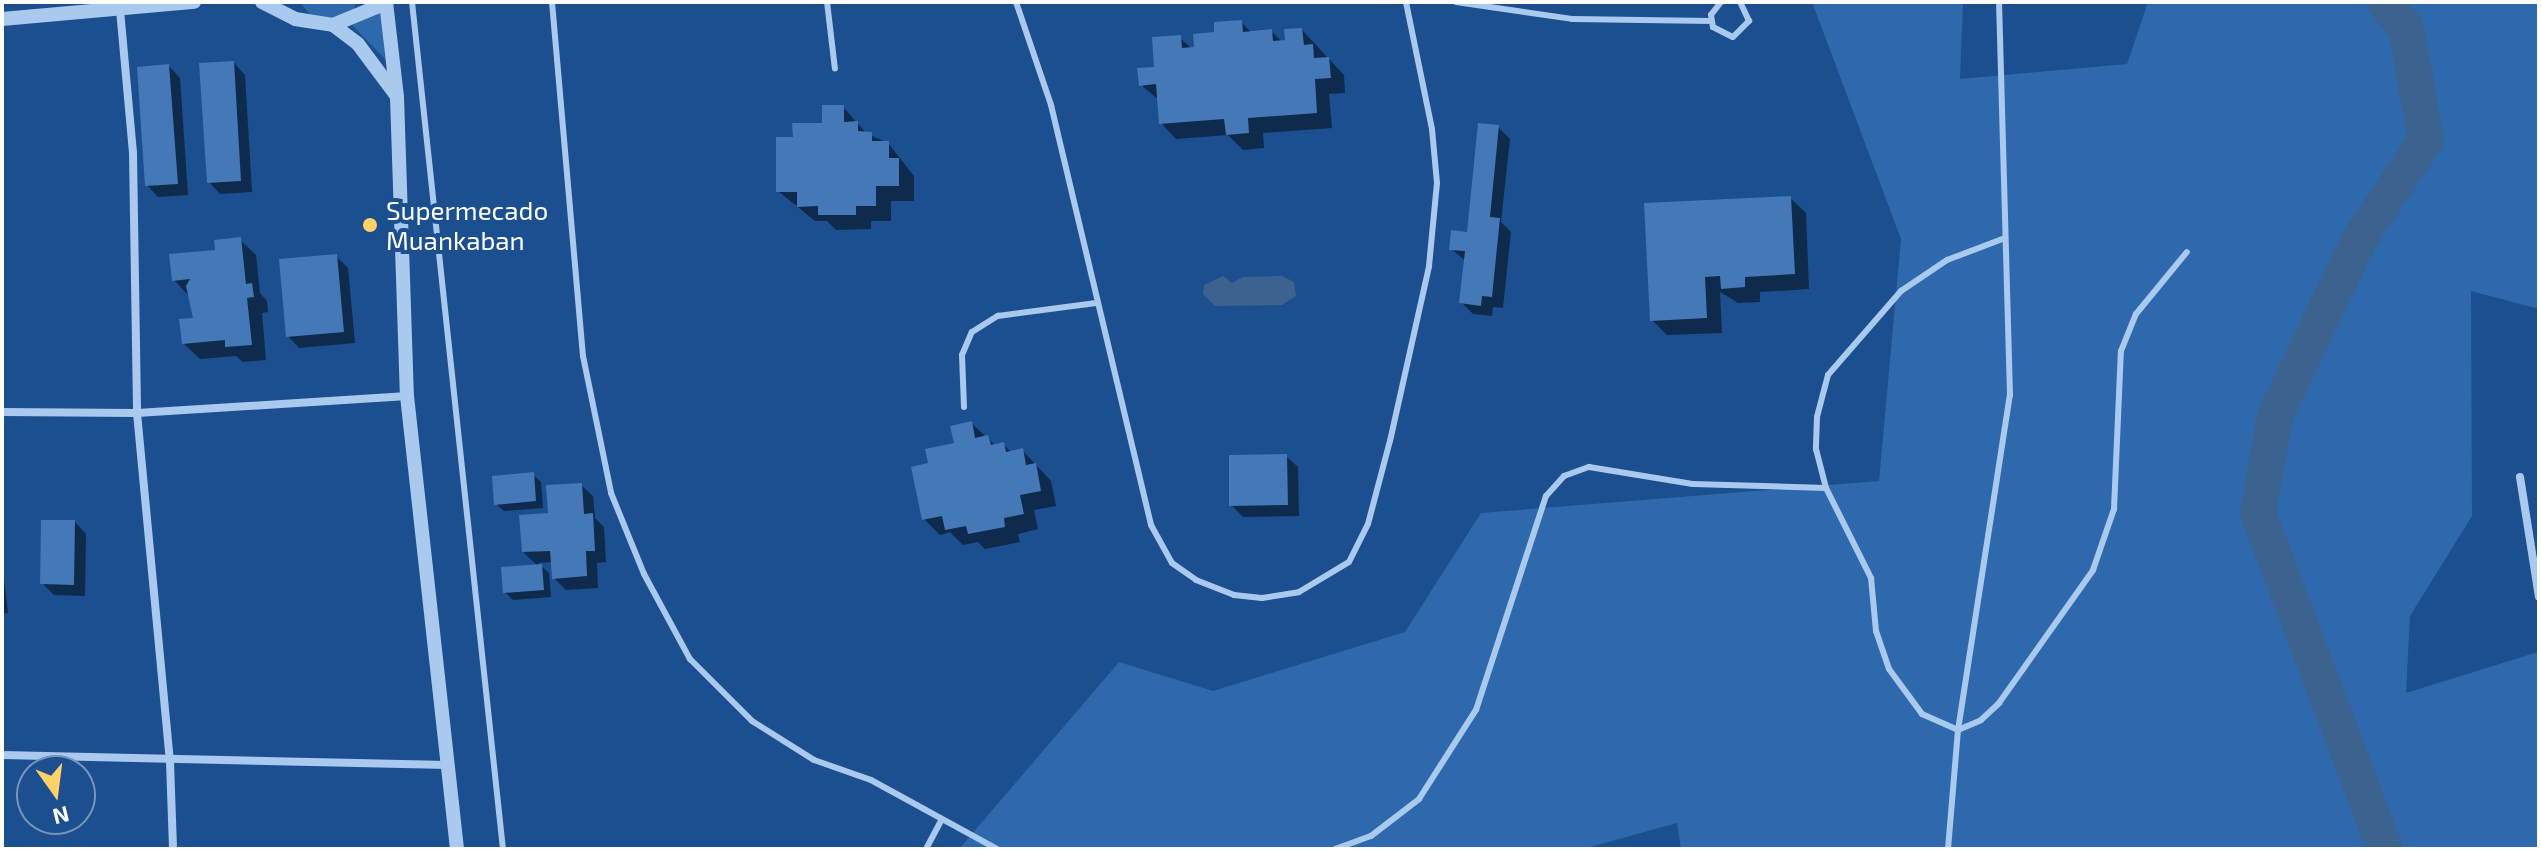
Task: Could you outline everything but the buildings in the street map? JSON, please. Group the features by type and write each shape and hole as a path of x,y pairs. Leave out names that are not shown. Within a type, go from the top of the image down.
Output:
{"street":[{"path":"2,19 194,2"},
{"path":"262,2 295,19 333,25 358,44 397,97"},
{"path":"333,25 386,2 397,97 407,396 457,849"},
{"path":"120,10 133,153 137,413 170,762 173,849"},
{"path":"2,412 137,413 407,396"},
{"path":"2520,477 2539,597"},
{"path":"2,755 170,762 448,765"}],"lane":[{"path":"412,2 503,849"},
{"path":"552,2 583,356 607,480 644,574 690,659 752,721 814,760 871,780 997,849"},
{"path":"827,2 835,69"},
{"path":"1016,2 1051,105 1151,525 1172,563 1234,595 1262,598 1299,592 1349,562 1368,524 1390,441 1429,266 1437,183 1432,129 1406,2"},
{"path":"1456,2 1588,20 1711,21"},
{"path":"1711,21 1721,2"},
{"path":"1711,21 1721,35 1739,35 1749,21 1740,2"},
{"path":"1948,849 1958,730 2010,395 1999,2"},
{"path":"2005,238 1947,260 1901,291 1828,375 1817,417 1816,449 1826,488 1871,578 1876,631 1889,669 1922,714 1958,730 1981,720 1999,703 2093,570 2114,509 2121,351 2136,314 2187,252"},
{"path":"964,407 962,355 972,332 998,316 1096,303"},
{"path":"1335,849 1371,836 1419,799 1476,710 1546,496 1564,476 1589,467 1693,484 1826,488"},
{"path":"926,849 941,821"}],"shaded area":[{"path":"300,2 356,2 353,14 316,22"},
{"path":"1812,2 1963,2 1960,79 2127,64 2148,2 2539,2 2539,309 2471,291 2472,516 2410,616 2406,693 2538,652 2539,849 1681,849 1677,823 1583,849 959,849 1119,662 1213,691 1405,632 1481,513 1879,481 1901,239"},
{"path":"381,8 385,59 352,25"},
{"path":"1223,276 1232,283 1243,277 1282,276 1294,282 1296,296 1282,305 1215,306 1203,294 1204,285"}],"waterway":[{"path":"2384,2 2406,28 2426,140 2359,240 2275,416 2258,513 2385,849"}],"place":[{"name":"Supermecado Muankaban","path":"370,225"}]}
